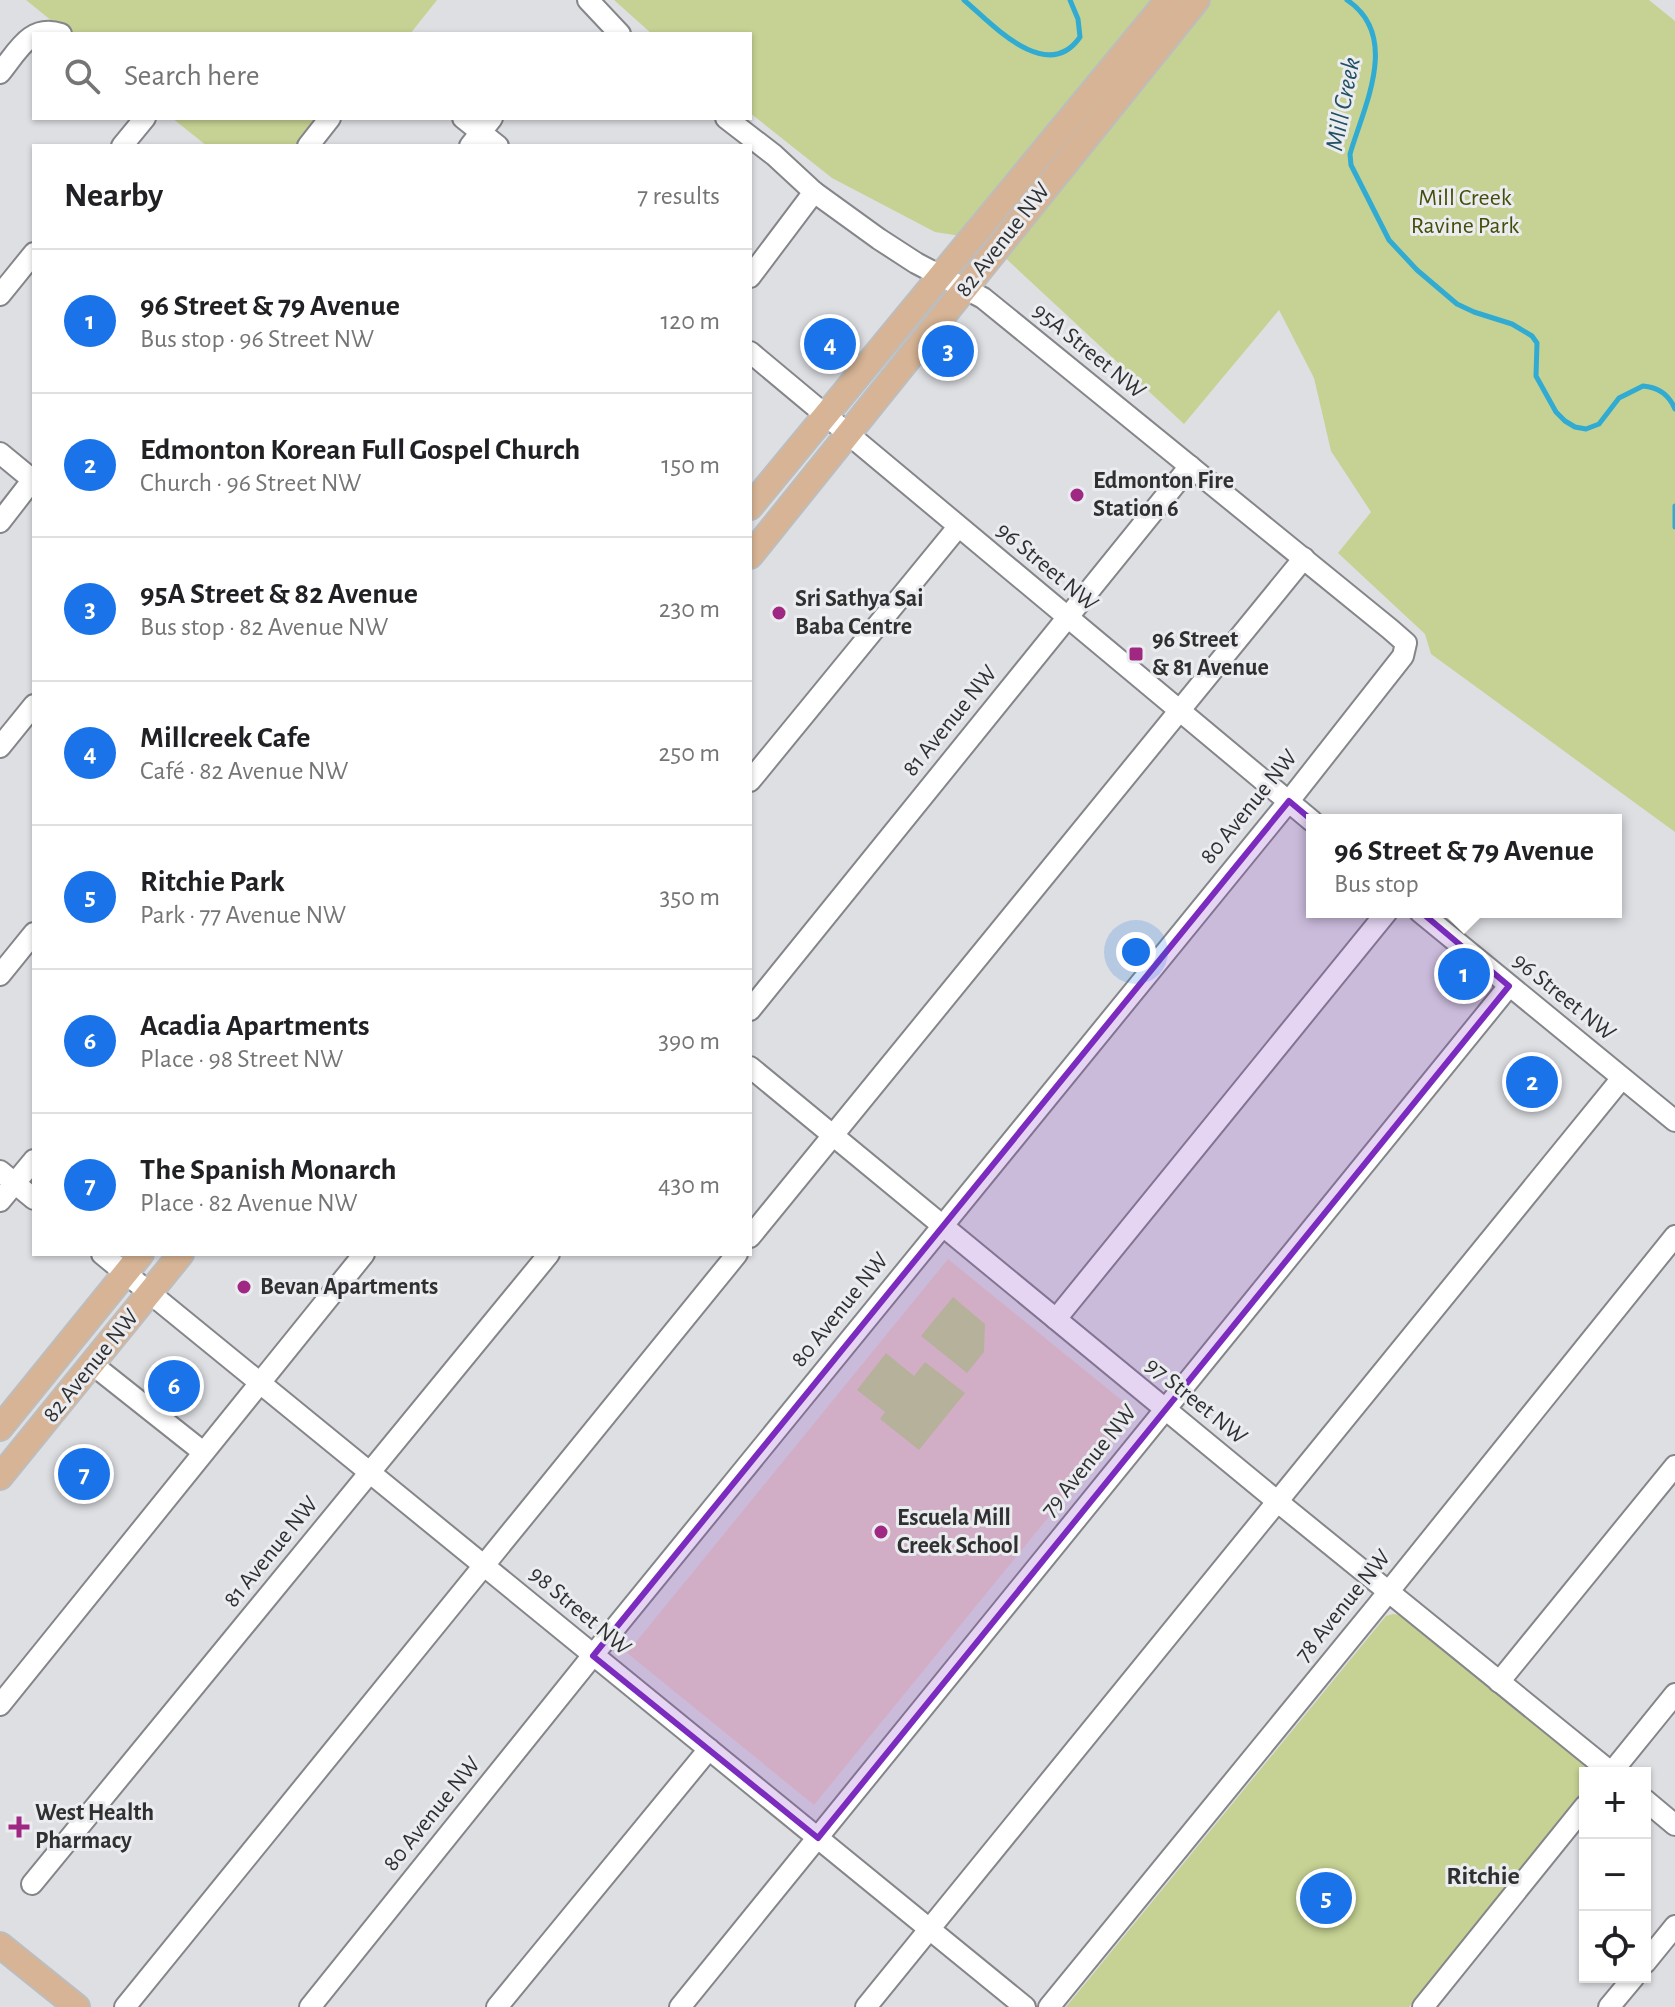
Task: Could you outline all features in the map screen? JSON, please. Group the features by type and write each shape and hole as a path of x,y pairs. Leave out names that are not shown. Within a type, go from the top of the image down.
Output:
{"main road":[{"name":"82 Avenue NW","path":"752,554 965,289 1013,208 1168,0"},
{"name":"82 Avenue NW","path":"752,505 941,276 1013,208 1197,0"},
{"name":"82 Avenue NW","path":"0,1428 139,1256"},
{"name":"82 Avenue NW","path":"0,1477 179,1256"},
{"path":"0,1945 77,2007"}],"street":[{"path":"588,0 618,32"},
{"path":"0,73 32,35"},
{"path":"124,144 143,120"},
{"path":"310,144 328,120"},
{"name":"95A Street NW","path":"729,120 774,155 814,192 879,239 983,298 1406,643"},
{"path":"752,274 814,192"},
{"path":"0,295 32,255"},
{"name":"96 Street NW","path":"752,354 1306,816"},
{"path":"0,453 32,479"},
{"name":"81 Avenue NW","path":"752,1008 1190,466"},
{"path":"0,522 32,481"},
{"path":"752,779 958,527"},
{"path":"752,1235 1304,558"},
{"name":"80 Avenue NW","path":"310,2007 1289,801 1395,668 1403,656 1406,643"},
{"path":"0,747 32,707"},
{"path":"1056,1319 1382,918"},
{"name":"96 Street NW","path":"1427,918 1675,1121"},
{"path":"0,975 32,935"},
{"name":"79 Avenue NW","path":"680,2007 1509,986"},
{"name":"97 Street NW","path":"752,1069 1605,1767"},
{"path":"866,2007 1622,1078"},
{"path":"0,1201 7,1177 32,1161"},
{"path":"7,1177 32,1197"},
{"name":"78 Avenue NW","path":"1049,2007 1675,1236"},
{"name":"98 Street NW","path":"105,1256 1025,2007"},
{"path":"0,1705 362,1256"},
{"name":"81 Avenue NW","path":"32,1884 547,1256"},
{"path":"125,2007 735,1256"},
{"path":"92,1364 203,1452"},
{"path":"1499,1682 1675,1466"},
{"path":"1617,1767 1675,1694"},
{"path":"497,2007 709,1749"},
{"path":"1651,1805 1675,1825"},
{"path":"1423,2007 1579,1813"},
{"path":"1651,1956 1675,1926"},
{"path":"1609,2007 1629,1983"}],"highlighted area":[{"path":"1289,801 1509,986 818,1838 593,1656"}],"shaded area":[{"name":"Escuela Mill Creek School","path":"948,1259 1135,1411 814,1805 627,1653"}],"green space":[{"path":"26,0 437,0 412,32 66,32"},
{"name":"Mill Creek Ravine Park","path":"614,0 1649,0 1675,21 1675,832 1431,654 1425,634 1338,553 1371,512 1331,451 1314,378 1279,310 1184,424 986,240 935,232 832,178 752,115 752,32 650,32"},
{"path":"174,120 329,120 311,144 204,144"},
{"path":"953,1297 985,1324 984,1352 967,1373 921,1336"},
{"path":"886,1353 914,1376 925,1362 965,1393 919,1450 880,1419 885,1412 857,1390"},
{"path":"1400,1615 1587,1767 1579,1767 1579,1796 1409,2007 1066,2007 1386,1616"}],"waterway":[{"name":"Mill Creek","path":"964,0 1020,46 1036,53 1052,55 1067,50 1080,37 1078,19 1070,0"},
{"name":"Mill Creek","path":"1347,0 1363,15 1372,32 1375,52 1369,94 1350,154 1351,165 1389,240 1417,270 1457,304 1512,324 1532,336 1537,343 1536,376 1556,412 1575,427 1586,429 1599,424 1619,398 1643,386 1662,393 1675,409"},
{"name":"Mill Creek","path":"1675,506 1675,527"}],"place":[{"name":"Millcreek Cafe","path":"830,344"},
{"name":"95A Street & 82 Avenue","path":"948,351"},
{"name":"Edmonton Fire Station 6","path":"1077,495"},
{"name":"Sri Sathya Sai Baba Centre","path":"779,613"},
{"name":"96 Street & 81 Avenue","path":"1136,654"},
{"name":"96 Street & 79 Avenue","path":"1464,974"},
{"name":"Edmonton Korean Full Gospel Church","path":"1532,1082"},
{"name":"Bevan Apartments","path":"244,1287"},
{"name":"Acadia Apartments","path":"174,1386"},
{"name":"The Spanish Monarch","path":"84,1474"},
{"name":"Escuela Mill Creek School","path":"881,1532"},
{"name":"West Health Pharmacy","path":"19,1827"},
{"name":"Ritchie Park","path":"1326,1898"}],"district":[{"name":"Ritchie","path":"1483,1876"}]}
